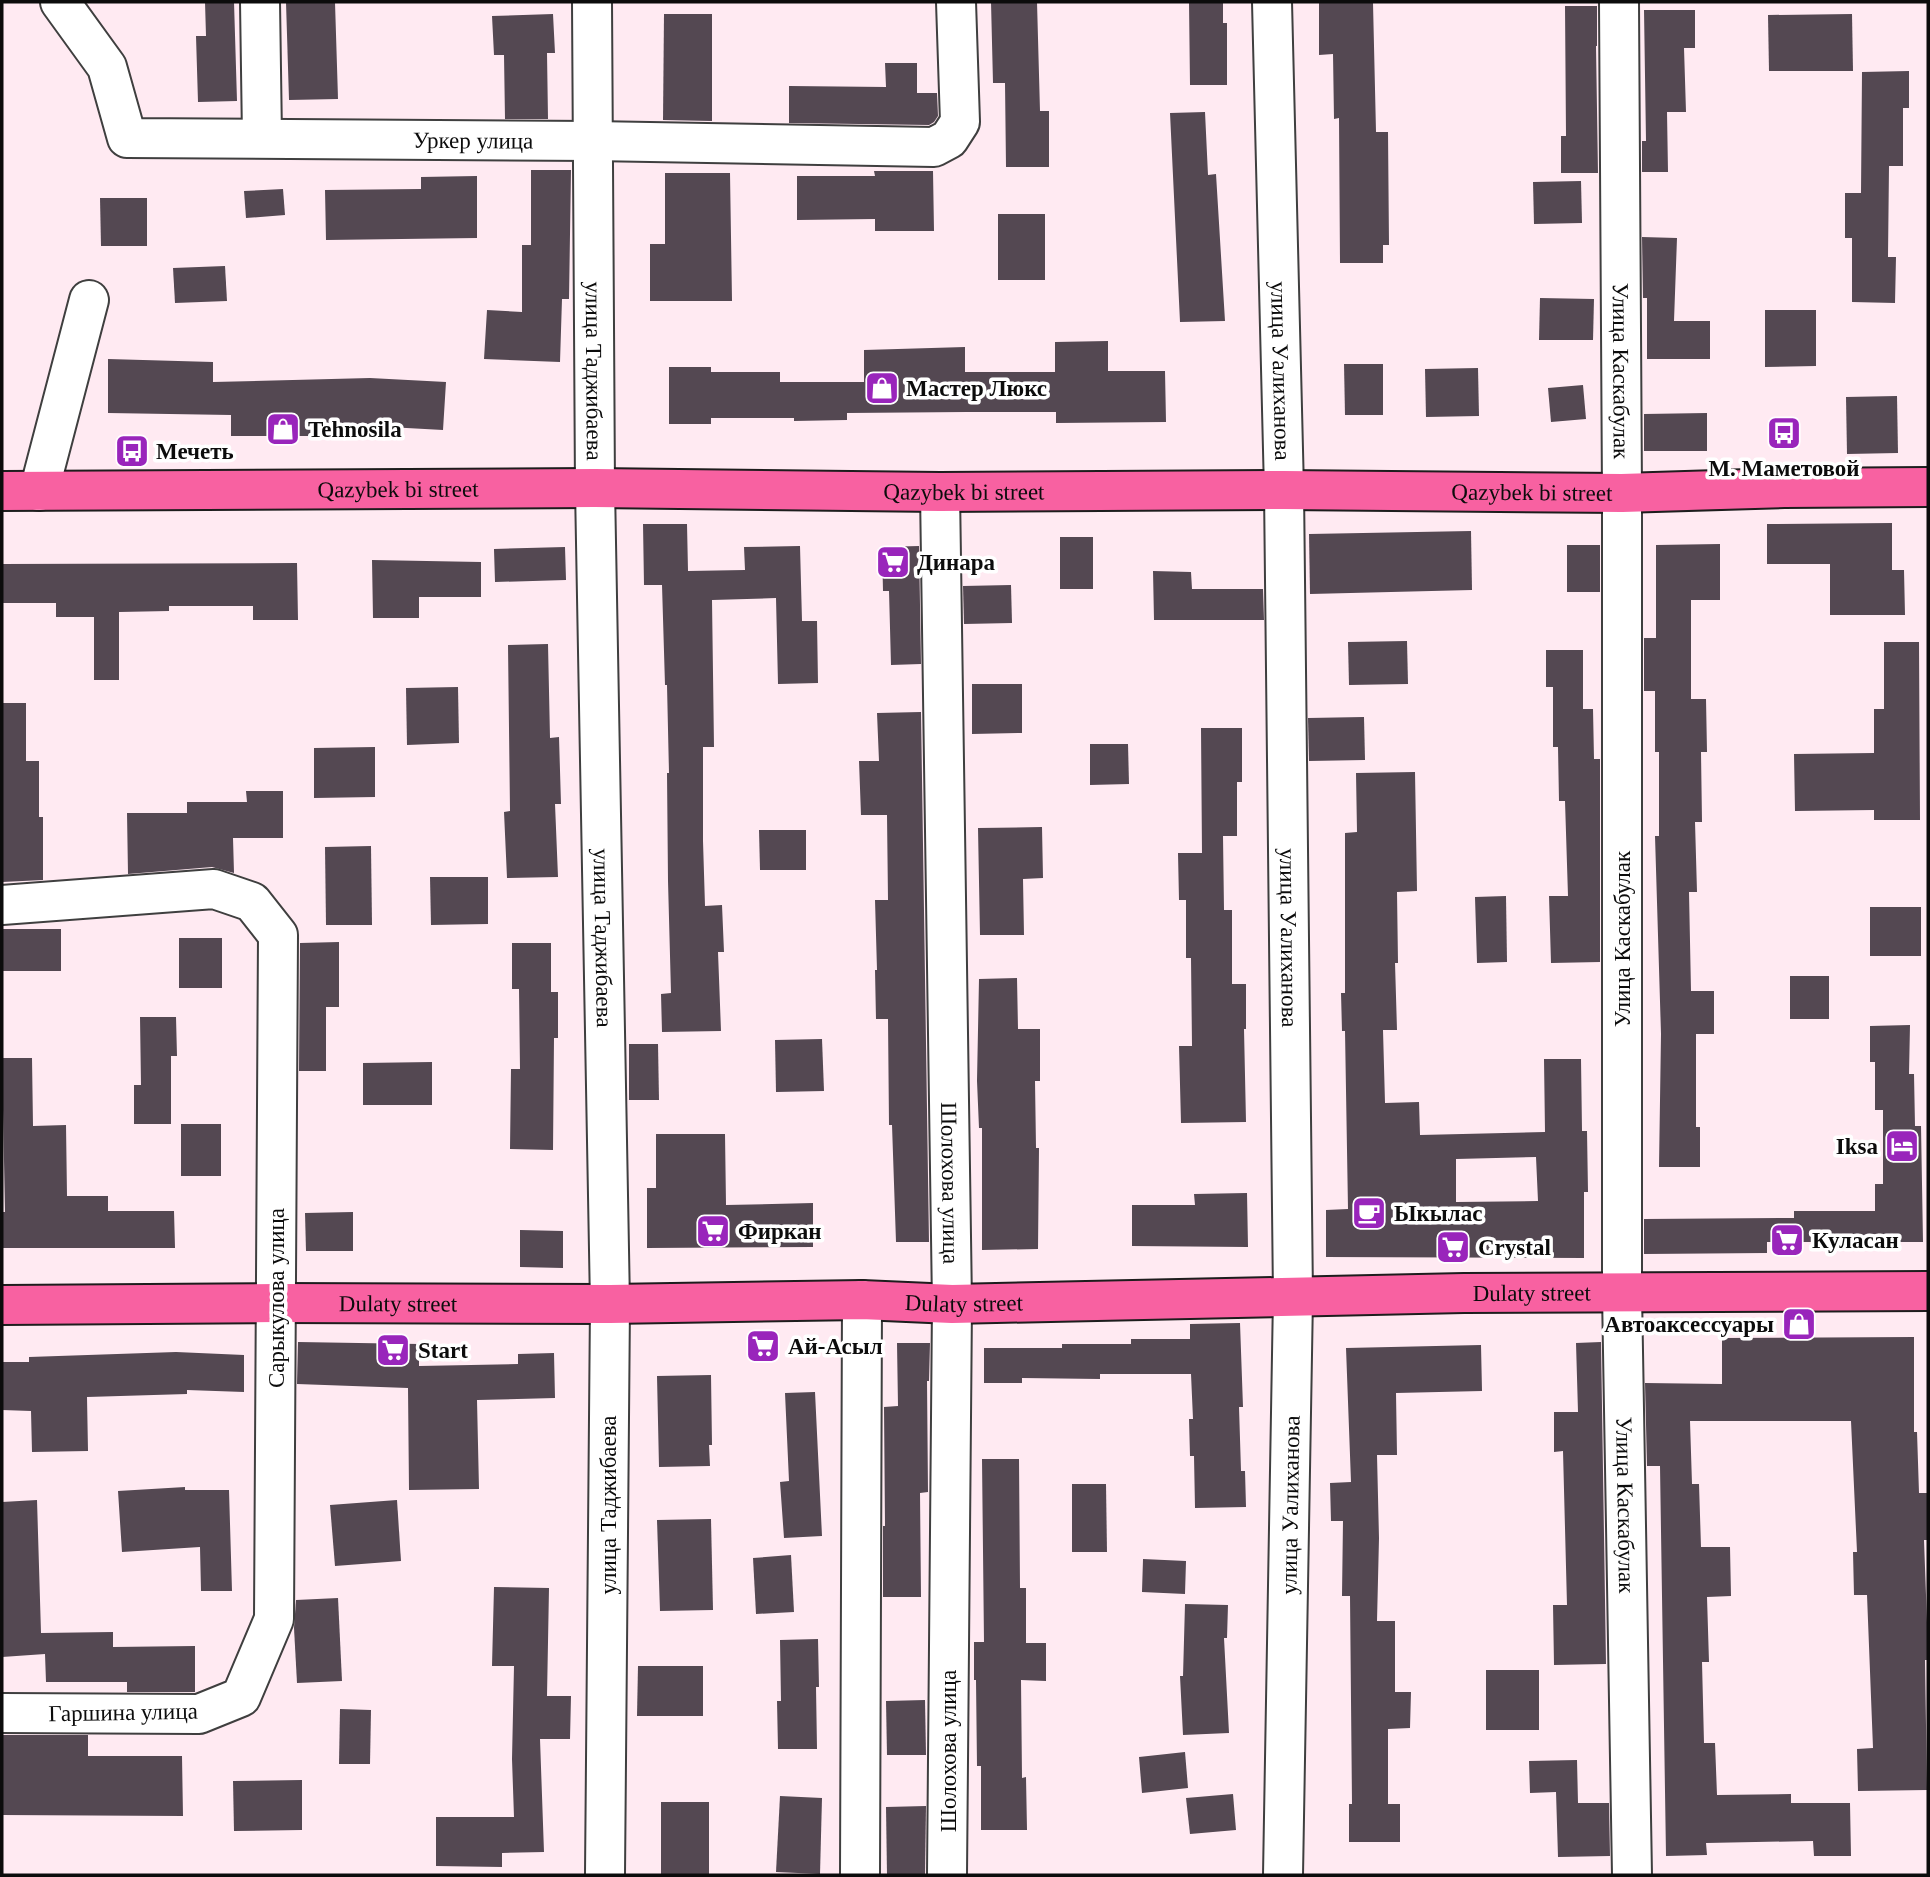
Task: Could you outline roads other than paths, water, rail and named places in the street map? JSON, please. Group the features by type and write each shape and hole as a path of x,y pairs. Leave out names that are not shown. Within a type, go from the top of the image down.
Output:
{"main road":[{"name":"Qazybek bi street","path":"20,491 595,488 940,492 1284,490 1622,493 1928,486"},
{"name":"Dulaty street","path":"2,1305 610,1304 862,1300 952,1304 1293,1297 1928,1291"}],"street":[{"name":"Уркер улица","path":"60,2 107,67 127,138 262,137 934,147 950,139 960,122 956,2"},
{"path":"260,2 262,137"},
{"name":"улица Таджибаева","path":"592,2 595,488 610,1304 605,1875"},
{"name":"улица Уалиханова","path":"1272,2 1284,490 1293,1297 1283,1875"},
{"name":"Улица Каскабулак","path":"1619,2 1622,1293 1632,1875"},
{"path":"20,491 89,300"},
{"name":"Шолохова улица","path":"940,492 952,1304 947,1875"},
{"name":"Сарыкулова улица","path":"2,905 214,890 252,902 278,935 274,1619 241,1696"},
{"path":"860,1875 862,1300"},
{"name":"Гаршина улица","path":"2,1713 200,1714 241,1696"}],"place":[{"name":"Мастер Люкс","path":"882,388"},
{"name":"Tehnosila","path":"283,429"},
{"name":"М. Маметовой","path":"1784,433"},
{"name":"Мечеть","path":"132,451"},
{"name":"Динара","path":"893,562"},
{"name":"Iksa","path":"1902,1146"},
{"name":"Ыкылас","path":"1369,1213"},
{"name":"Фиркан","path":"713,1231"},
{"name":"Куласан","path":"1787,1240"},
{"name":"Crystal","path":"1453,1247"},
{"name":"Автоаксессуары","path":"1799,1324"},
{"name":"Ай-Асыл","path":"763,1346"},
{"name":"Start","path":"393,1350"}]}
